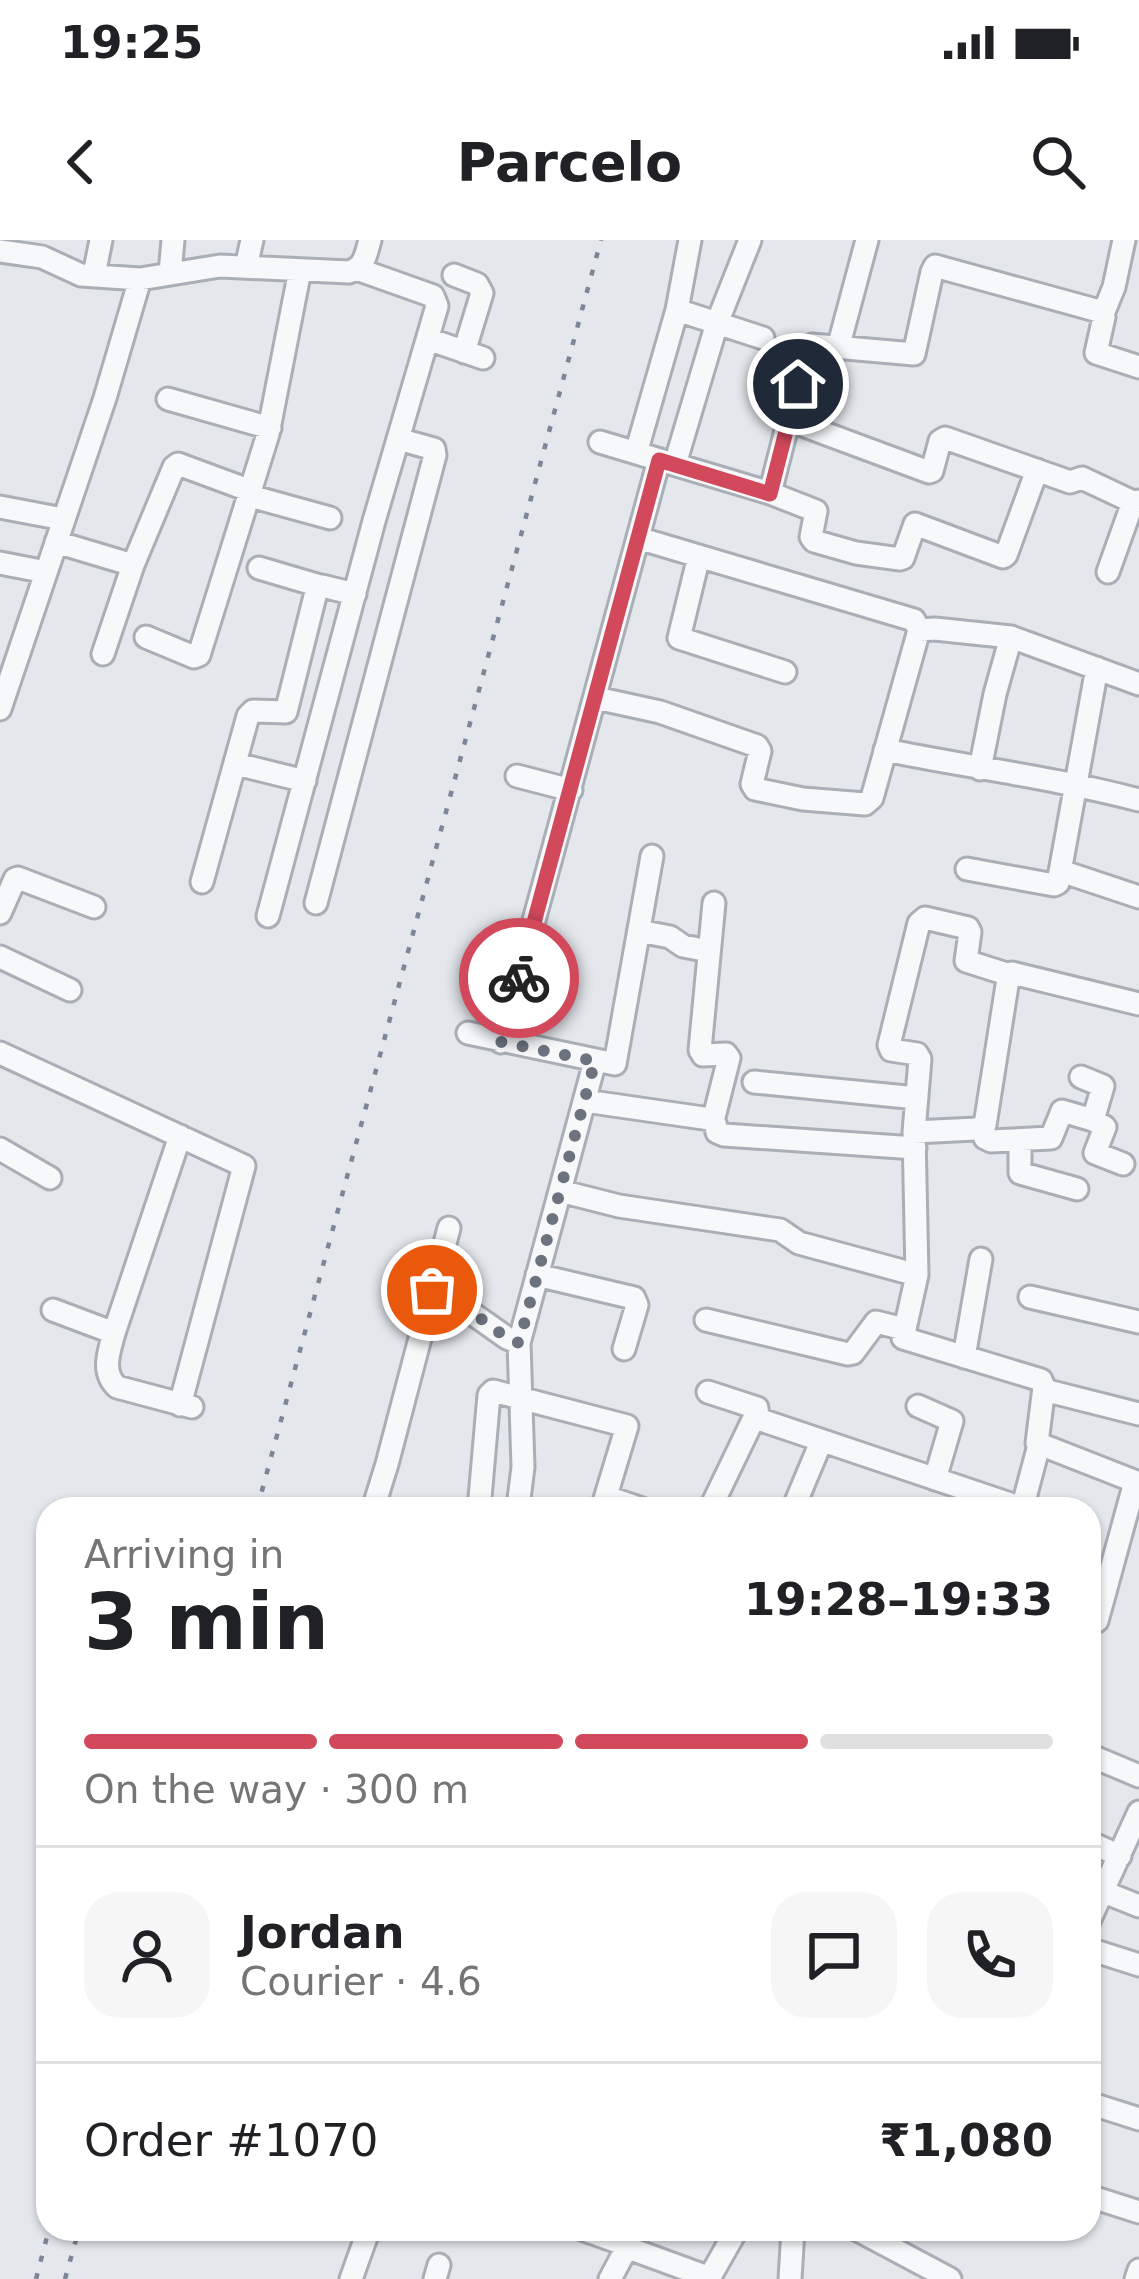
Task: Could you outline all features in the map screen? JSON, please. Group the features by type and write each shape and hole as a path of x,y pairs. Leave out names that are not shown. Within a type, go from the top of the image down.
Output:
{"street":[{"path":"94,275 101,240"},
{"path":"170,273 173,240"},
{"path":"245,267 252,240"},
{"path":"358,269 370,240"},
{"path":"636,453 677,310 690,240"},
{"path":"501,1042 638,538 750,240"},
{"path":"838,348 867,240"},
{"path":"1124,240 1096,353 1139,367"},
{"path":"0,251 42,257 81,275 140,279 220,266 358,269 433,296 437,307 268,916"},
{"path":"770,494 807,348 914,354 932,272 938,265 1103,314"},
{"path":"146,637 197,657 269,428 300,270"},
{"path":"428,339 474,355 482,292 477,284 454,275"},
{"path":"0,710 140,279"},
{"path":"677,310 764,338"},
{"path":"168,399 269,428"},
{"path":"789,420 929,472 943,438 1070,482 1082,478 1136,501 1108,572"},
{"path":"316,903 436,454 434,449 398,439"},
{"path":"600,442 817,512 814,541 902,559 916,524 1003,557 1036,470"},
{"path":"103,654 133,565 176,465 330,518"},
{"path":"0,507 64,519"},
{"path":"596,698 660,712 757,746 753,787 857,806 869,802 919,631 914,620 638,538"},
{"path":"56,542 133,565"},
{"path":"699,556 679,638 785,672"},
{"path":"0,563 46,572"},
{"path":"259,568 355,594"},
{"path":"202,882 250,713 286,712 320,586"},
{"path":"919,631 1011,637 1139,684"},
{"path":"980,769 1011,637"},
{"path":"968,868 1058,883 1097,668"},
{"path":"885,750 1077,783 1139,800"},
{"path":"236,764 305,781"},
{"path":"517,776 571,790"},
{"path":"468,1034 613,1065 617,1062 652,856"},
{"path":"1061,871 1139,897"},
{"path":"0,913 18,878 94,907"},
{"path":"714,903 700,1051 729,1058 713,1121 717,1132 724,1135 915,1140 982,1127 1010,975"},
{"path":"1025,1497 1039,1445 1041,1380 902,1334 916,1275 920,1057 889,1045 922,920 968,928 965,961 1139,1004"},
{"path":"639,931 710,951"},
{"path":"0,957 70,990"},
{"path":"0,1054 243,1164 186,1406 118,1387 110,1380 107,1360 180,1136"},
{"path":"519,1497 523,1466 519,1343 595,1061"},
{"path":"1082,1078 1103,1086 1093,1120"},
{"path":"754,1082 917,1098"},
{"path":"585,1100 713,1121"},
{"path":"982,1127 987,1140 1053,1138 1062,1111 1105,1127 1095,1154 1123,1164"},
{"path":"1020,1140 1020,1173 1078,1189"},
{"path":"0,1149 50,1178"},
{"path":"560,1191 619,1206 780,1230 799,1243 916,1275"},
{"path":"377,1497 448,1228"},
{"path":"964,1357 981,1258"},
{"path":"537,1275 634,1298 637,1304 624,1349"},
{"path":"1030,1297 1139,1322"},
{"path":"430,1298 469,1310 519,1343"},
{"path":"53,1310 114,1333"},
{"path":"706,1321 848,1354 876,1322 904,1329"},
{"path":"1044,1390 1139,1414"},
{"path":"480,1497 494,1391 627,1426 606,1497"},
{"path":"708,1391 757,1408 758,1419"},
{"path":"918,1406 952,1421 935,1479"},
{"path":"716,1497 752,1422 758,1419 987,1497"},
{"path":"798,1497 821,1442"},
{"path":"1039,1445 1137,1483 1101,1608"},
{"path":"1101,1760 1139,1777"},
{"path":"1101,1898 1139,1812"},
{"path":"1101,1847 1120,1856"},
{"path":"1104,1892 1139,1906"},
{"path":"1101,1953 1139,1965"},
{"path":"1101,2107 1139,2119"},
{"path":"1101,2200 1139,2212"},
{"path":"351,2279 365,2241"},
{"path":"617,2241 709,2276 729,2241"},
{"path":"790,2279 793,2241"},
{"path":"879,2241 950,2279"},
{"path":"610,2279 628,2249"},
{"path":"1136,2279 1139,2270"}],"railway":[{"path":"260,1497 601,240"},
{"path":"36,2279 46,2241"},
{"path":"65,2279 76,2241"}],"way so far":[{"path":"432,1290 430,1298 469,1310 519,1343 595,1061 501,1042 519,978"}],"route":[{"path":"519,978 659,460 770,494 798,384"}]}
